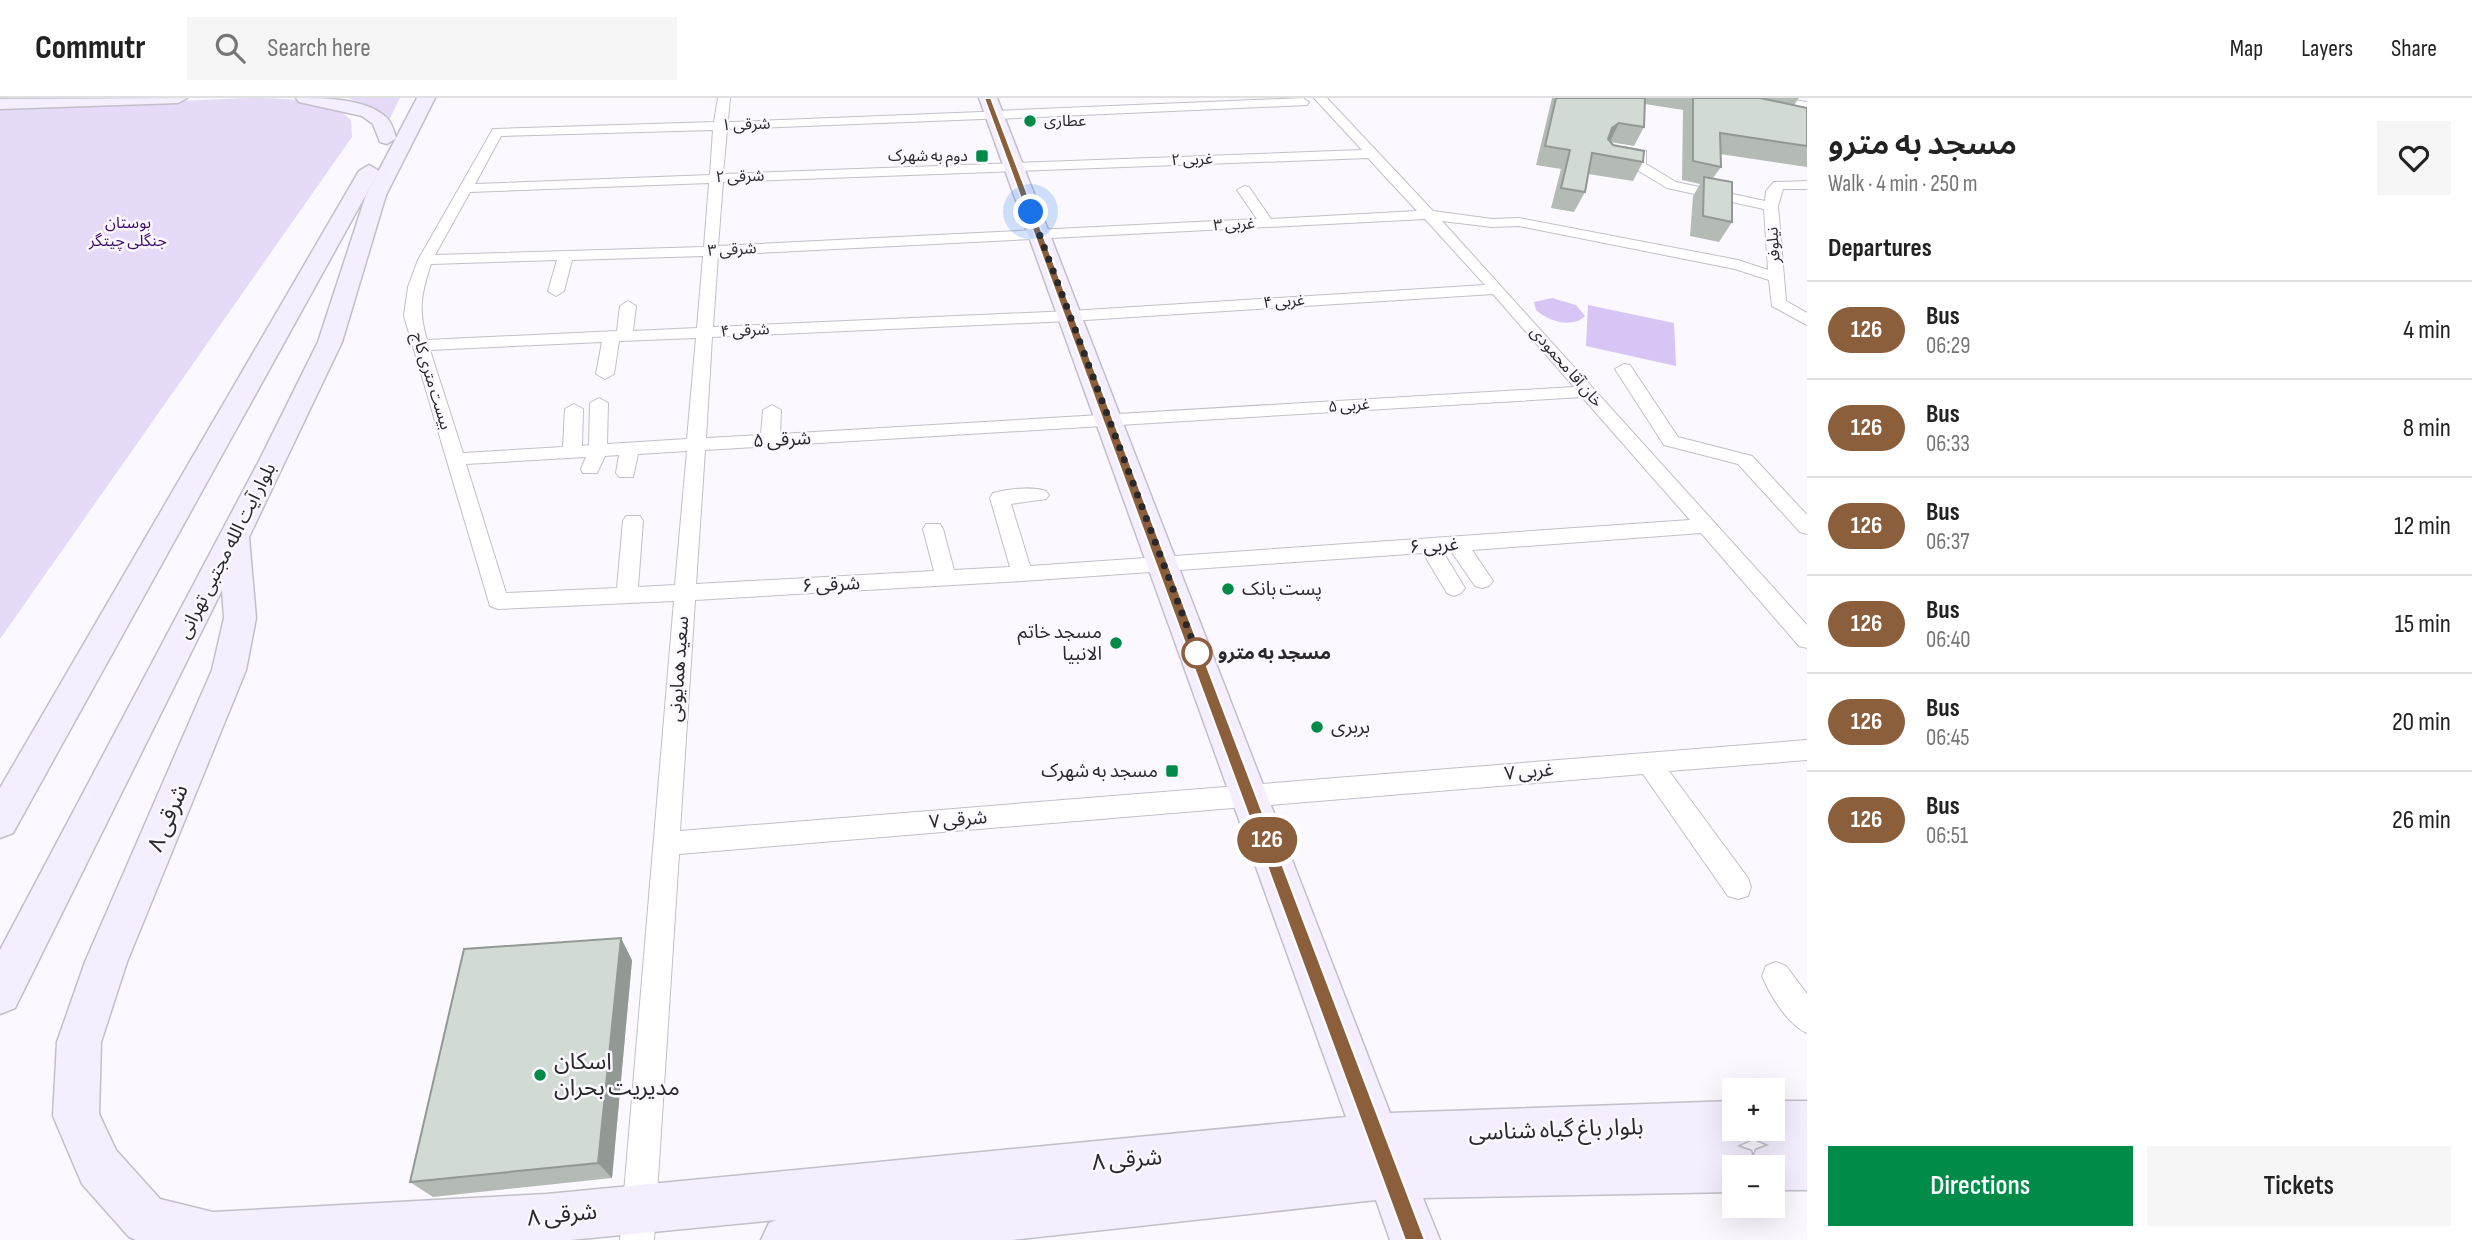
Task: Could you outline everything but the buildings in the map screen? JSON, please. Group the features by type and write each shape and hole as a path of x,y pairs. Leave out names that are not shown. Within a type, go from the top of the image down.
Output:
{"street":[{"path":"0,102 61,98"},
{"path":"0,102 178,98"},
{"path":"305,98 368,112 381,122 387,138"},
{"path":"0,822 387,138 417,104 443,98"},
{"name":"سعید همایونی","path":"638,1224 710,251 724,98"},
{"path":"1757,98 1807,106"},
{"path":"1308,99 991,106 1415,1240"},
{"name":"خان آقا محمودی","path":"1308,99 1371,154 1429,215 1807,640"},
{"name":"بلوار آیت الله مجتبی تهرانی","path":"0,993 234,537 330,342 376,195 417,104"},
{"name":"۱ شرقی","path":"497,132 720,126"},
{"name":"بیست متری کاج","path":"497,132 425,260 416,287 412,316 498,601"},
{"name":"۲ غربی","path":"1014,166 1217,164 1371,154"},
{"path":"1609,154 1640,154 1639,165 1672,185 1772,206"},
{"name":"۲ شرقی","path":"466,188 1014,166"},
{"name":"نیلوفر","path":"1807,185 1780,185 1773,191 1772,206 1778,303 1807,320"},
{"path":"1244,190 1267,223"},
{"name":"۳ غربی","path":"1039,235 1429,215 1492,223 1521,233 1735,276 1777,278"},
{"name":"۳ شرقی","path":"425,260 710,251 1039,235"},
{"path":"556,291 566,256"},
{"name":"۴ غربی","path":"1070,316 1497,289"},
{"path":"605,374 628,306"},
{"name":"۴ شرقی","path":"421,345 1070,316"},
{"path":"1624,369 1671,441 1745,460 1807,527"},
{"name":"۵ غربی","path":"1110,421 1588,391"},
{"path":"590,469 598,451 599,402"},
{"path":"572,452 574,409"},
{"path":"770,441 772,410"},
{"name":"۵ شرقی","path":"455,459 1110,421"},
{"path":"626,473 629,449"},
{"path":"1022,574 1000,498 1039,495"},
{"path":"627,596 633,520"},
{"name":"۶ غربی","path":"1164,565 1704,526"},
{"path":"933,529 946,578"},
{"name":"۸ شرقی","path":"234,537 240,618 229,670 106,962 79,1042 76,1116 99,1167 146,1220 213,1237 548,1218 638,1224 1384,1156"},
{"path":"1457,544 1482,581"},
{"path":"1429,546 1454,588"},
{"name":"۶ شرقی","path":"498,601 685,594 1164,565"},
{"name":"۷ غربی","path":"1250,796 1807,750"},
{"path":"1648,762 1738,887"},
{"name":"۷ شرقی","path":"666,844 1250,796"},
{"path":"1776,976 1807,1018"},
{"path":"1785,1124 1807,1124"},
{"name":"بلوار باغ گیاه شناسی","path":"1384,1156 1722,1125"},
{"name":"۸ شرقی","path":"786,1240 1384,1156"},
{"name":"بلوار باغ گیاه شناسی","path":"1384,1156 1722,1168"},
{"path":"1785,1167 1807,1166"}],"lane":[{"name":"۱ شرقی","path":"720,126 991,106"}],"green space":[{"name":"بوستان جنگلی چیتگر","path":"246,98 302,101 330,107 351,120 352,137 0,639 0,109"},
{"path":"348,98 400,98 387,124 376,110"}],"shaded area":[{"path":"1552,298 1576,305 1585,316 1567,323 1547,317 1536,310 1534,302"},
{"path":"1588,305 1674,323 1676,366 1586,346"}],"bus line":[{"name":"126","path":"988,98 1415,1240"}],"place":[{"name":"عطاری","path":"1030,121"},
{"name":"دوم به شهرک","path":"982,156"},
{"name":"پست بانک","path":"1228,589"},
{"name":"مسجد خاتم الانبیا","path":"1116,643"},
{"name":"مسجد به مترو","path":"1197,653"},
{"name":"بربری","path":"1317,727"},
{"name":"مسجد به شهرک","path":"1172,771"},
{"name":"اسکان مدیریت بحران","path":"540,1075"}],"route":[{"path":"1031,212 1197,653"}]}
